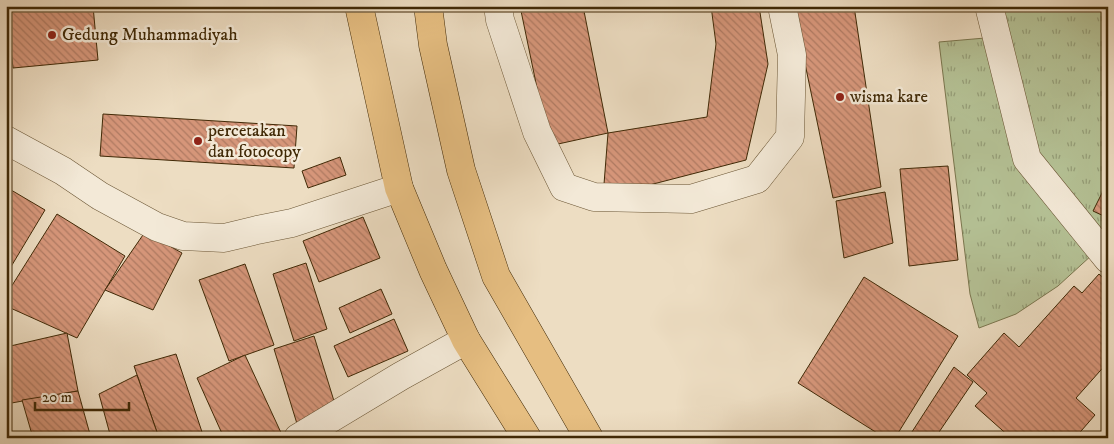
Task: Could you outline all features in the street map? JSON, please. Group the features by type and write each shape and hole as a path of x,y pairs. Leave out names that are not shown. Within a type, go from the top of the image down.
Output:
{"highway":[{"path":"359,6 399,188 433,270 466,340 527,438"},
{"path":"428,6 433,45 461,170 496,276 588,438"}],"street":[{"path":"498,6 500,20 537,132 564,187 594,197 690,199 757,180 790,137 792,55 782,6"},
{"path":"989,6 1027,159 1108,259"},
{"path":"6,140 63,171 100,196 157,227 183,236 224,238 292,224 399,188"},
{"path":"298,438 401,376 466,340"}],"green space":[{"path":"981,6 1108,6 1108,229 1093,254 1058,286 1016,314 979,328 970,294 939,42 985,38"}],"building":[{"name":"Gedung Muhammadiyah","path":"6,6 93,6 98,60 13,68"},
{"path":"520,6 583,6 608,133 549,146"},
{"path":"711,6 759,6 768,64 746,160 603,197 608,133 707,117 716,44"},
{"name":"wisma kare","path":"793,6 854,6 881,187 833,198"},
{"name":"percetakan dan fotocopy","path":"103,114 297,126 294,168 100,156"},
{"path":"340,157 346,175 308,188 302,171"},
{"path":"948,166 958,260 909,266 900,169"},
{"path":"1108,181 1108,218 1093,211"},
{"path":"6,187 45,210 9,270 6,267"},
{"path":"885,192 893,243 844,258 836,201"},
{"path":"57,214 125,256 77,338 6,306 6,295"},
{"path":"363,217 380,258 319,282 303,241"},
{"path":"145,232 182,253 153,310 105,290"},
{"path":"306,263 327,329 294,341 273,274"},
{"path":"245,264 274,345 229,361 199,280"},
{"path":"1099,274 1108,282 1108,362 1076,398 1095,415 1075,438 1011,438 975,406 987,393 967,375 1004,333 1019,347 1074,286 1082,293"},
{"path":"864,277 958,336 895,438 885,438 798,383"},
{"path":"381,289 392,314 350,333 339,308"},
{"path":"394,319 408,351 348,377 334,346"},
{"path":"67,333 78,391 6,404 6,347"},
{"path":"314,336 338,414 298,427 274,349"},
{"path":"176,354 204,438 159,438 134,366"},
{"path":"245,355 283,437 281,438 224,438 197,378"},
{"path":"954,367 973,382 935,438 908,438"},
{"path":"137,375 159,438 111,438 99,394"},
{"path":"78,391 91,438 33,438 22,400"}],"place":[{"name":"Gedung Muhammadiyah","path":"52,35"},
{"name":"wisma kare","path":"840,97"},
{"name":"percetakan dan fotocopy","path":"198,141"}]}
